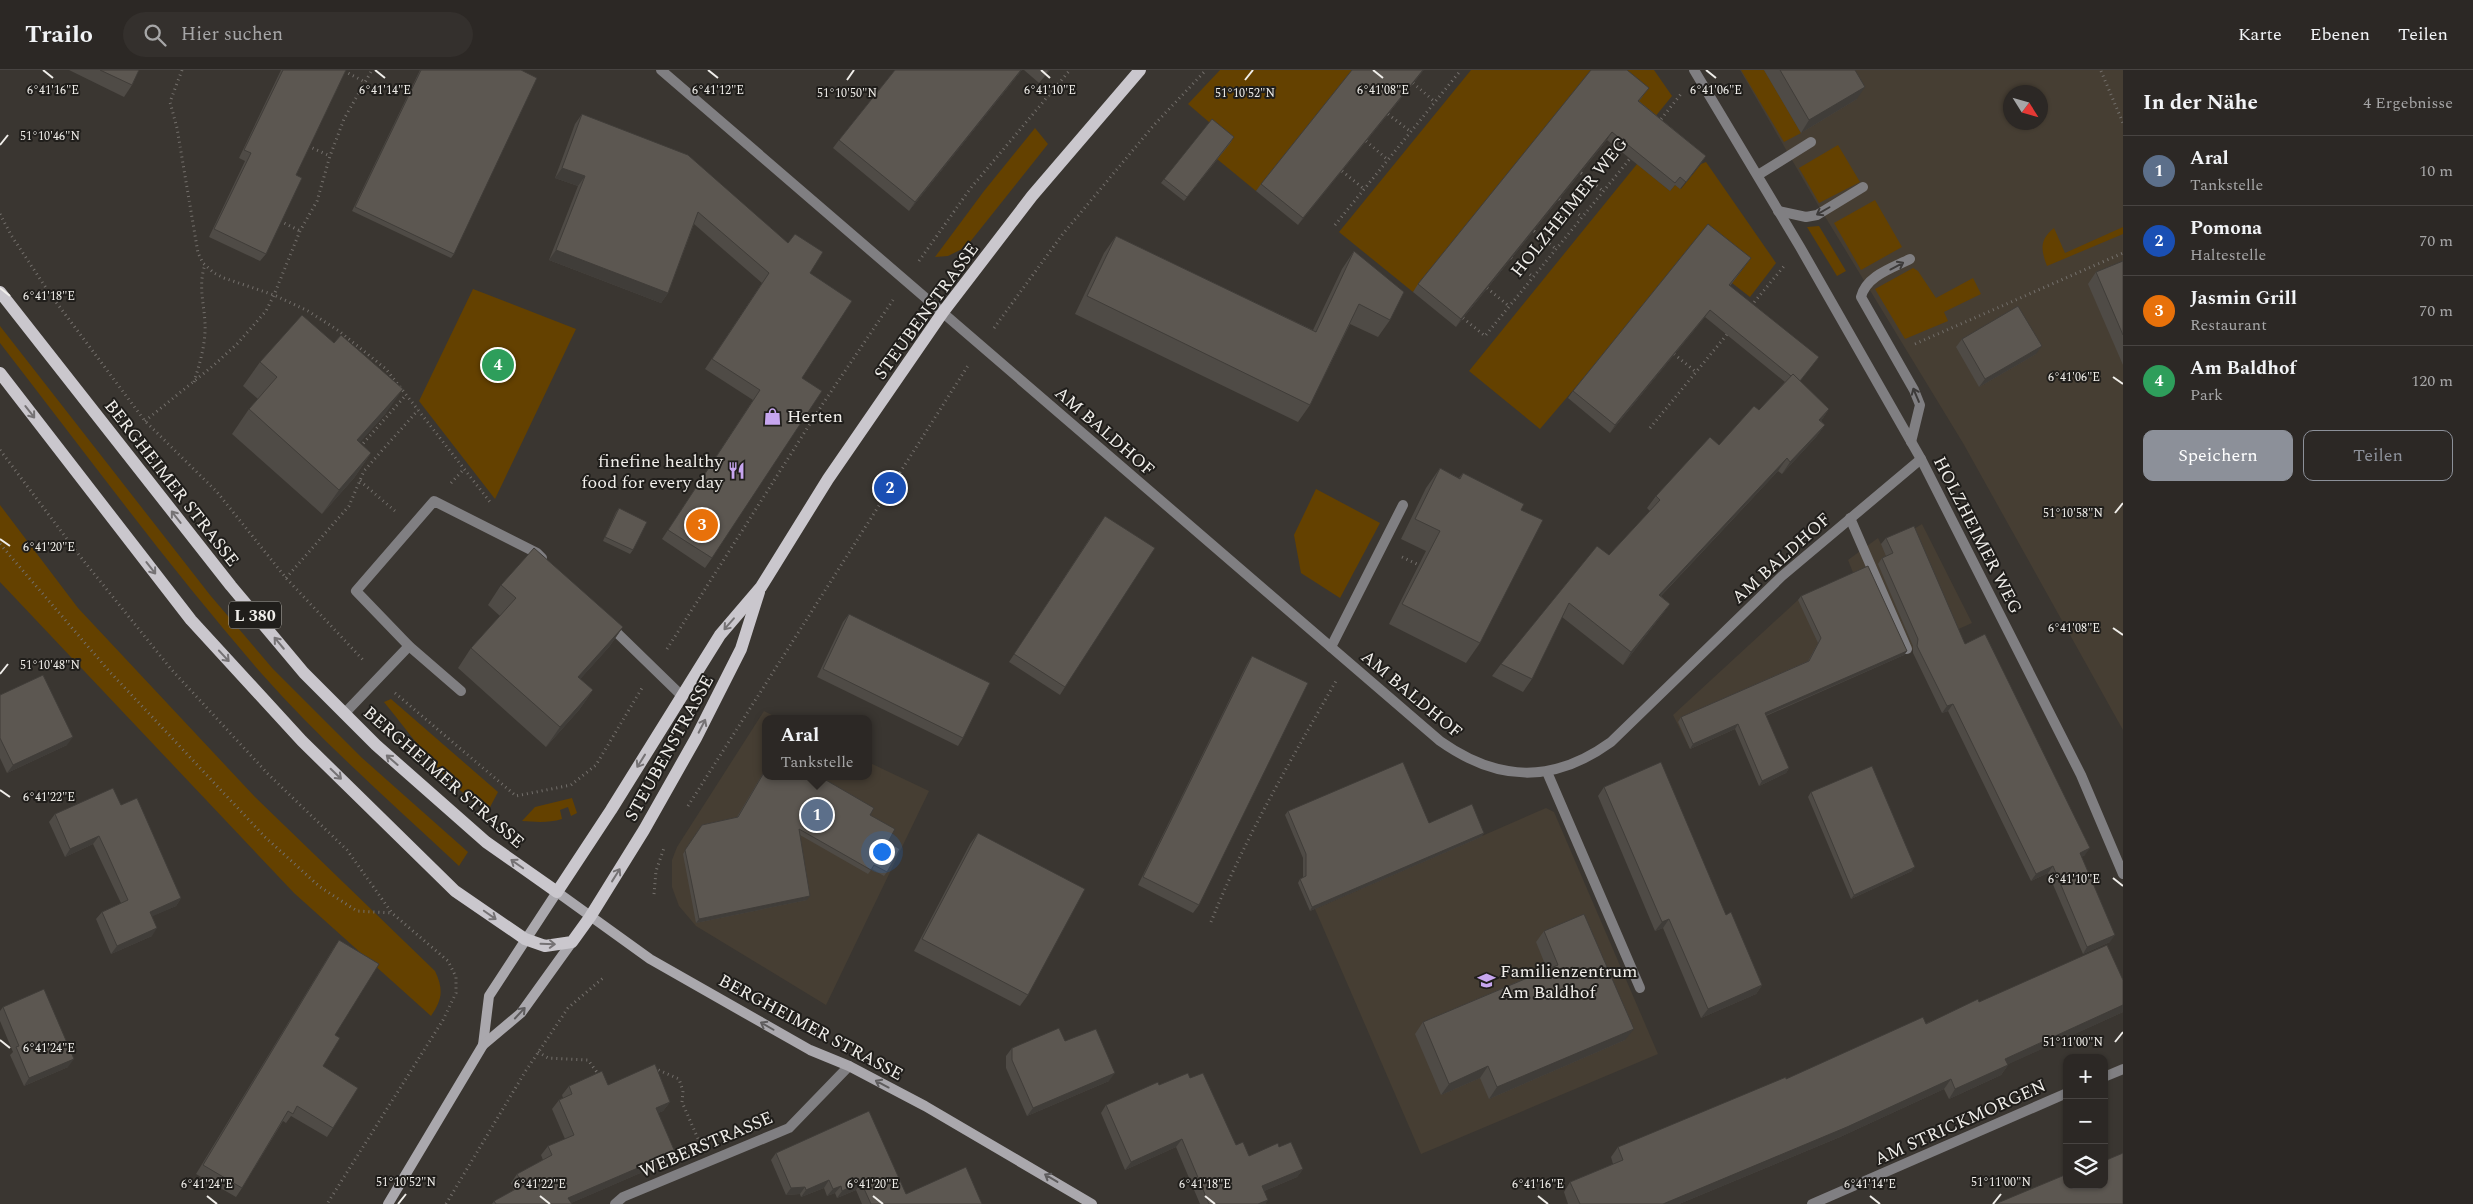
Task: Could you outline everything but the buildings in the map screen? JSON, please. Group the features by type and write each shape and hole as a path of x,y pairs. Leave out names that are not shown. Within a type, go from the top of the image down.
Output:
{"main road":[{"name":"STEUBENSTRASSE","path":"556,892 611,810 720,635 761,587 828,479 943,312 1032,196 1140,70"},
{"name":"BERGHEIMER STRASSE","path":"0,292 231,586 304,673 376,745 486,842 650,959 810,1050 849,1066 986,1141 1092,1204"},
{"name":"L 380","path":"0,373 191,620 295,734 455,890 525,939 545,946 572,942"},
{"name":"STEUBENSTRASSE","path":"590,917 644,830 696,738 741,649 761,587"},
{"path":"483,1045 489,996 556,892"},
{"path":"388,1204 483,1045 521,1013 590,917"}],"street":[{"name":"AM BALDHOF","path":"661,70 1348,660 1440,742 1461,756 1494,769 1517,772 1547,772 1570,766 1592,756 1611,742 1782,576 1921,459"},
{"name":"HOLZHEIMER WEG","path":"1696,72 1800,247 1921,459 2081,775 2123,874"},
{"path":"1758,176 1812,142"},
{"path":"1778,211 1806,217 1816,215 1863,188"},
{"path":"1910,258 1869,281 1863,287 1861,297 1894,353 1920,405 1911,442"},
{"path":"461,691 409,646 356,591 434,501 537,553 551,567"},
{"path":"1331,647 1403,505"},
{"path":"1850,518 1907,648"},
{"path":"599,615 682,696"},
{"path":"344,714 409,646"},
{"path":"1547,772 1640,988"},
{"name":"WEBERSTRASSE","path":"615,1204 623,1197 789,1128 849,1066"},
{"path":"2108,1075 2123,1068"},
{"name":"AM STRICKMORGEN","path":"1812,1204 2063,1095"}],"path":[{"path":"181,70 170,102 177,128 198,253 205,265 224,278 274,295 308,310 339,331 386,370 496,509"},
{"path":"145,421 194,382 237,344 266,311 300,231 316,201 330,156 351,105 372,70"},
{"path":"0,214 11,235 50,294 145,421 217,492 286,578 337,634 380,677 459,749 516,796 572,785 596,765 822,405 906,280 970,189 1070,70"},
{"path":"685,811 981,345 1062,235 1154,125 1206,70"},
{"path":"344,71 366,82"},
{"path":"1335,225 1436,102 1459,71"},
{"path":"2101,71 2123,123"},
{"path":"1654,128 1696,72"},
{"path":"1413,84 1436,102"},
{"path":"1388,114 1411,132"},
{"path":"1366,141 1388,160"},
{"path":"308,146 330,156"},
{"name":"HOLZHEIMER WEG","path":"1463,318 1485,336 1636,150"},
{"path":"1622,152 1630,158"},
{"path":"1342,171 1364,189"},
{"path":"1581,173 1603,191"},
{"path":"1559,199 1582,218"},
{"path":"280,220 300,231"},
{"path":"1534,230 1556,249"},
{"path":"1746,312 1800,247"},
{"path":"1894,353 2123,252"},
{"path":"1511,258 1533,277"},
{"path":"194,382 200,363 205,333 201,295 205,265"},
{"path":"1487,288 1510,306"},
{"path":"1745,298 1752,304"},
{"path":"1650,428 1735,326"},
{"path":"1721,327 1729,333"},
{"path":"1674,354 1696,372"},
{"path":"354,455 406,395"},
{"path":"286,578 349,506 368,467 418,410"},
{"path":"0,450 79,555 171,669 268,774 347,850 392,913 448,961 456,977 456,993 443,1020 327,1204"},
{"path":"364,463 368,467"},
{"path":"360,480 412,527"},
{"path":"0,544 109,671 265,837 320,887 357,911 392,913"},
{"path":"1211,922 1226,883 1264,808 1348,660"},
{"path":"654,894 656,871 665,844"},
{"path":"446,1204 538,1052 568,1008 602,978"},
{"path":"538,1052 548,1058 588,1060 593,1064 602,1079"},
{"path":"651,1067 680,1080 683,1091 682,1102 709,1162"}],"shaded area":[{"path":"1220,70 1353,70 1256,191 1217,159 1231,141 1188,104"},
{"path":"1471,70 1592,70 1413,292 1339,232"},
{"path":"1612,70 1654,70 1672,96 1628,150 1610,136"},
{"path":"1740,70 2123,70 2123,730 1963,443 1818,205"},
{"path":"1741,70 1764,70 1801,133 1784,142"},
{"path":"1035,128 1048,144 966,247 948,256 935,257 984,191"},
{"path":"1838,145 1860,182 1819,203 1799,168"},
{"path":"1706,162 1776,263 1750,297 1732,283 1746,265 1603,355 1540,429 1469,371 1637,164 1670,191 1675,185 1681,189 1701,164"},
{"path":"1875,200 1902,247 1861,270 1834,223"},
{"path":"1819,226 1846,271 1837,276 1807,227"},
{"path":"2123,227 2123,234 2047,266 2043,255 2043,246 2049,232 2054,228 2065,253"},
{"path":"1913,268 1918,271 1936,298 1973,278 1981,294 1944,312 1948,321 1905,339 1875,289"},
{"path":"473,289 576,329 495,499 419,401"},
{"path":"0,326 210,595 273,669 361,757 468,852 459,866 358,772 284,699 227,633 128,510 0,343"},
{"path":"1316,489 1380,523 1340,598 1301,573 1294,535"},
{"path":"0,505 78,608 255,797 435,971 440,984 441,995 438,1005 431,1016 294,893 0,582"},
{"path":"1922,524 1972,623 1690,749 1673,715 1798,600 1854,575 1848,560 1878,538 1881,544"},
{"path":"391,699 498,792 488,811 458,788 432,761 384,702"},
{"path":"764,711 772,715 762,715 762,780 872,780 872,764 929,791 826,1005 696,926 679,906 672,887 672,860 677,847"},
{"path":"572,798 577,813 571,816 568,807 560,810 562,819 547,822 522,821 535,807"},
{"name":"Familienzentrum Am Baldhof","path":"1546,808 1554,812 1658,1054 1421,1154 1315,909"}],"place":[{"name":"Am Baldhof","path":"498,365"},
{"name":"Herten","path":"773,416"},
{"name":"finefine healthy food for every day","path":"737,471"},
{"name":"Pomona","path":"890,488"},
{"name":"Jasmin Grill","path":"702,525"},
{"name":"Aral","path":"817,815"},
{"name":"Familienzentrum Am Baldhof","path":"1486,981"}]}
